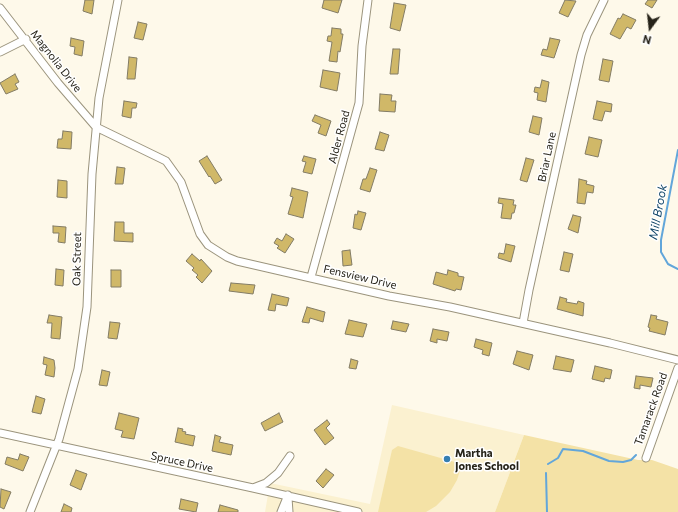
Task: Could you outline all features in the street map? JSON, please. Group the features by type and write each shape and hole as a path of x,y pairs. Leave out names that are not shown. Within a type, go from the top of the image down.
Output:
{"street":[{"name":"Oak Street","path":"30,512 56,446 69,407 78,369 86,321 92,174 99,98 118,0"},
{"name":"Alder Road","path":"311,277 359,104 362,46 368,0"},
{"name":"Briar Lane","path":"523,323 581,55 587,35 604,0"},
{"name":"Magnolia Drive","path":"0,8 26,39 58,83 96,127"},
{"path":"0,52 26,39"},
{"name":"Fensview Drive","path":"96,127 166,161 181,182 200,234 208,245 227,257 238,261 389,296 523,323 678,360"},
{"name":"Tamarack Road","path":"646,458 678,368"},
{"name":"Spruce Drive","path":"0,433 288,495 358,512"},
{"path":"253,488 266,483 278,473 290,456"},
{"path":"281,512 288,495"},
{"path":"288,495 289,512"}],"shaded area":[{"name":"Martha Jones School","path":"392,405 524,435 495,512 265,512 270,483 370,504"},
{"path":"524,435 638,460 652,460 678,469 678,512 495,512"},
{"path":"398,446 462,464 457,480 450,492 436,506 426,512 378,512 392,450"}],"building":[{"path":"85,0 94,0 92,14 83,11"},
{"path":"324,0 342,0 338,13 322,8"},
{"path":"565,0 576,1 568,17 559,13"},
{"path":"648,0 657,0 652,8 645,4"},
{"path":"394,3 406,5 400,31 390,28"},
{"path":"623,14 636,20 631,29 627,27 620,39 610,34 618,18 620,19"},
{"path":"138,22 147,24 143,40 134,38"},
{"path":"332,28 341,29 341,34 343,34 340,52 338,51 337,62 329,61 332,42 327,41 328,36 331,36"},
{"path":"71,38 84,41 82,56 74,54 75,47 70,46"},
{"path":"550,38 560,40 554,58 541,55 543,49 547,50"},
{"path":"393,49 400,49 398,74 390,74"},
{"path":"129,57 137,58 135,79 127,79"},
{"path":"603,59 613,61 609,82 599,80"},
{"path":"323,70 340,73 337,91 320,87"},
{"path":"15,74 19,82 15,84 18,89 6,94 0,83"},
{"path":"542,80 549,82 546,102 537,100 538,93 534,92 535,87 540,88"},
{"path":"380,94 392,95 391,101 396,101 395,112 379,111"},
{"path":"124,101 137,103 136,108 132,108 131,118 122,116"},
{"path":"597,101 612,104 611,112 605,111 602,121 593,119"},
{"path":"315,115 331,121 326,136 318,133 321,125 312,121"},
{"path":"533,116 542,118 539,135 529,132"},
{"path":"63,131 72,132 71,149 57,148 58,139 62,139"},
{"path":"380,132 389,135 384,151 375,149"},
{"path":"589,137 602,140 598,157 585,154"},
{"path":"207,156 222,180 215,184 199,161"},
{"path":"304,156 316,159 312,174 303,172 306,162 302,161"},
{"path":"526,158 534,160 527,182 520,180"},
{"path":"117,167 125,168 123,184 115,184"},
{"path":"370,168 377,170 370,192 360,189 363,179 366,179"},
{"path":"579,179 587,181 586,184 594,186 593,193 587,192 585,204 577,203"},
{"path":"58,180 67,181 67,198 57,197"},
{"path":"292,188 308,192 303,218 288,214 293,197 290,196"},
{"path":"499,198 514,200 513,205 516,205 511,219 501,218 503,204 498,203"},
{"path":"358,211 366,213 361,230 353,228 355,214 357,215"},
{"path":"573,215 581,217 578,233 568,229"},
{"path":"115,222 124,222 124,233 133,233 133,242 114,241"},
{"path":"53,226 66,227 65,243 58,242 59,233 53,233"},
{"path":"286,234 294,239 285,253 277,248 279,246 274,243 277,238 282,241"},
{"path":"506,244 515,246 511,262 498,258 499,253 504,254"},
{"path":"350,250 352,265 343,266 342,251"},
{"path":"564,252 573,254 569,272 560,270"},
{"path":"192,254 200,261 201,259 212,271 202,283 196,277 198,275 192,270 194,268 186,261"},
{"path":"56,269 64,270 63,286 55,285"},
{"path":"111,270 121,270 121,287 111,287"},
{"path":"448,270 458,273 458,276 464,277 461,290 456,289 455,291 433,284 436,272 447,275"},
{"path":"231,283 255,285 253,294 229,291"},
{"path":"272,294 289,298 287,306 276,304 275,311 268,310"},
{"path":"560,297 567,299 566,302 577,304 578,301 584,303 583,316 557,309"},
{"path":"307,307 325,312 323,322 310,318 309,323 302,322"},
{"path":"49,315 62,317 60,339 51,338 52,323 47,323"},
{"path":"651,315 657,316 656,319 668,322 665,335 649,331 650,328 648,327"},
{"path":"349,320 367,324 363,337 345,334"},
{"path":"393,321 409,324 406,332 391,329"},
{"path":"110,322 120,323 117,339 108,338"},
{"path":"433,329 449,332 447,341 437,339 437,343 430,341"},
{"path":"476,339 492,343 489,356 482,354 483,350 474,347"},
{"path":"517,351 533,355 529,370 513,364"},
{"path":"556,356 574,360 571,372 553,369"},
{"path":"44,357 54,360 54,377 45,375 47,365 43,364"},
{"path":"351,359 358,361 356,369 349,368"},
{"path":"595,366 612,370 610,379 605,378 604,382 592,379"},
{"path":"102,370 110,372 107,386 99,385"},
{"path":"636,376 653,378 651,387 640,385 640,389 634,388"},
{"path":"36,396 45,399 41,414 32,412"},
{"path":"119,413 139,418 134,439 121,437 123,431 115,429"},
{"path":"279,413 283,422 265,431 261,423"},
{"path":"327,420 330,424 326,428 334,438 325,445 314,430"},
{"path":"178,428 183,429 182,431 186,432 185,434 195,436 193,446 175,442"},
{"path":"215,435 221,437 219,442 233,445 231,455 212,451"},
{"path":"20,454 29,457 23,471 5,464 7,457 18,460"},
{"path":"326,469 334,475 323,488 316,481"},
{"path":"76,470 87,474 81,490 70,485"},
{"path":"1,489 11,492 4,509 0,507"},
{"path":"181,499 198,503 196,512 179,509"},
{"path":"64,504 72,508 71,512 61,512"},
{"path":"220,505 238,510 238,512 218,512"}],"waterway":[{"name":"Mill Brook","path":"678,150 661,240 661,252 668,264 678,269"},
{"path":"548,464 558,458 563,449 583,451 609,461 623,462 631,460 636,455"},
{"path":"546,473 547,512"}],"place":[{"name":"Martha Jones School","path":"447,459"}]}
